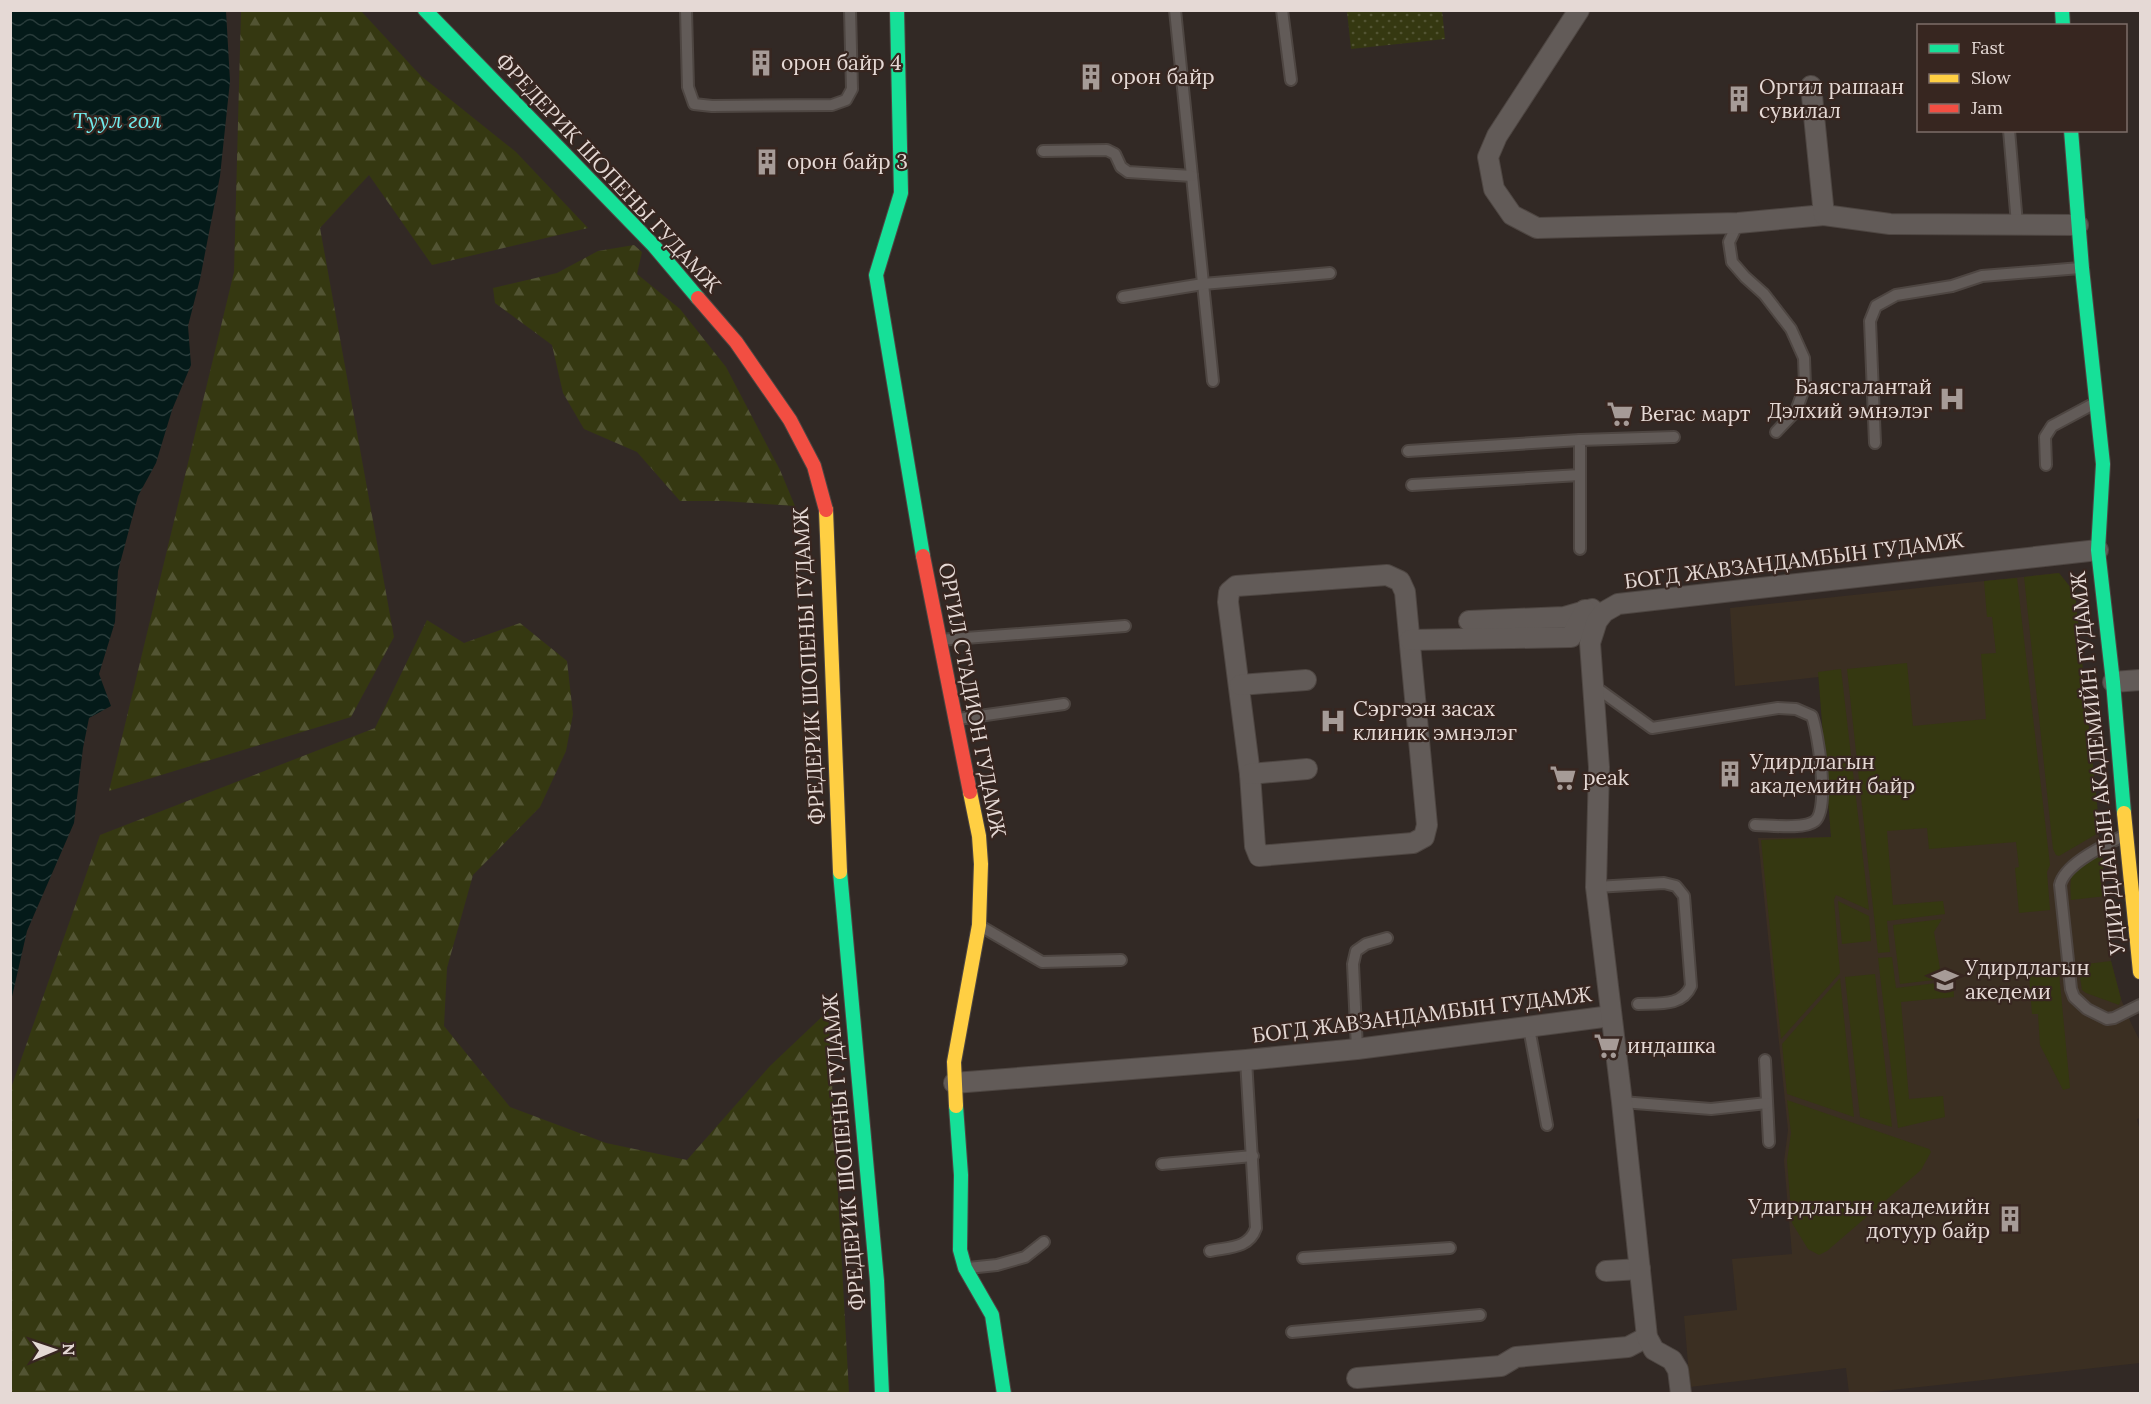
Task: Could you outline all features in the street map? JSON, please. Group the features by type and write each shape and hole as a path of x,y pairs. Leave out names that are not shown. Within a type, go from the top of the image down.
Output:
{"street":[{"name":"ФРЕДЕРИК ШОПЕНЫ ГУДАМЖ","path":"425,10 654,246 729,333 790,420 814,466 827,514 838,848 878,1281 882,1394"},
{"name":"ОРГИЛ СТАДИОН ГУДАМЖ","path":"897,10 901,193 876,275 918,532 979,836 981,864 979,926 954,1062 961,1175 959,1240 965,1268 992,1316 1004,1394"},
{"path":"1580,10 1497,136 1488,157 1494,189 1512,215 1537,228 1738,223 1824,215 1890,224 2078,225"},
{"path":"1811,86 1824,215"},
{"path":"2071,132 2082,268 2103,464 2098,550"},
{"name":"БОГД ЖАВЗАНДАМБЫН ГУДАМЖ","path":"954,1083 1357,1049 1611,1016 1596,887 1599,768 1590,643 1593,630 1604,612 1618,604 2098,550"},
{"name":"УДИРДЛАГЫН АКАДЕМИЙН ГУДАМЖ","path":"2098,550 2113,682 2125,835 2136,896 2137,955 2140,972"},
{"path":"1387,575 1400,581 1405,592 1410,640 1427,825 1424,837 1413,843 1259,856 1255,846 1240,685 1228,602 1229,592 1236,586 1387,575"},
{"path":"1469,621 1564,617 1585,610 1618,604"},
{"path":"1410,640 1572,637 1585,610"},
{"path":"1240,685 1305,680"},
{"path":"2113,682 2140,680"},
{"path":"1250,774 1307,769"},
{"path":"1611,1016 1647,1337 1654,1350 1672,1360 1678,1370 1681,1394"},
{"path":"1606,1271 1640,1269"},
{"path":"1357,1378 1501,1366 1516,1357 1628,1347 1647,1337"}],"lane":[{"path":"686,10 688,87 694,104 712,106 832,105 846,100 852,89 850,10"},
{"path":"1175,10 1213,381"},
{"path":"1282,10 1291,80"},
{"path":"2009,132 2017,224"},
{"path":"1043,151 1107,150 1115,154 1121,167 1128,172 1192,176"},
{"path":"1738,223 1729,242 1732,262 1764,294 1791,329 1804,358 1805,386 1796,411 1776,432"},
{"path":"1875,443 1870,321 1876,306 1896,295 1952,286 1982,276 2082,268"},
{"path":"1123,297 1203,284 1330,273"},
{"path":"2046,465 2045,437 2052,426 2096,402"},
{"path":"1408,451 1674,436"},
{"path":"1580,440 1580,549"},
{"path":"1412,484 1580,475"},
{"path":"939,640 1125,626"},
{"path":"1594,686 1652,728 1778,708 1796,709 1812,717 1817,730 1821,811 1815,821 1803,825 1755,825"},
{"path":"955,720 1064,704"},
{"path":"2125,835 2100,848 2062,878 2060,885 2064,933 2071,989 2080,1003 2095,1014 2107,1019 2114,1018 2140,1005"},
{"path":"1596,887 1670,884 1681,891 1684,896 1691,986 1684,997 1678,1000 1638,1004"},
{"path":"979,926 1042,962 1121,960"},
{"path":"1357,1049 1353,964 1356,951 1366,944 1387,938"},
{"path":"1529,1028 1546,1125"},
{"path":"1210,1251 1245,1244 1253,1237 1256,1228 1246,1060"},
{"path":"1765,1060 1769,1142"},
{"path":"1622,1102 1711,1109 1767,1103"},
{"path":"1162,1164 1253,1156"},
{"path":"965,1268 997,1265 1025,1257 1044,1242"},
{"path":"1303,1258 1450,1248"},
{"path":"1292,1332 1480,1315"}],"shaded area":[{"name":"Удирдлагын акедеми","path":"2059,573 2075,593 2111,961 2121,999 2140,1041 2140,1118 2137,1119 2140,1131 2140,1363 1856,1394 1849,1393 1846,1368 1690,1387 1684,1316 1737,1310 1732,1259 1792,1254 1784,1161 1788,1130 1758,838 1831,837 1819,677 1735,686 1730,608"}],"green space":[{"path":"241,11 361,11 421,76 516,152 588,228 432,265 369,175 320,228 394,637 351,717 109,791 234,272"},
{"path":"1347,11 1442,11 1445,39 1351,49"},
{"path":"634,245 642,252 637,274 680,309 726,367 780,470 795,506 723,501 680,501 637,452 584,429 563,393 552,345 495,303 493,288 557,273 598,251"},
{"path":"2059,573 2075,593 2100,832 2059,856 2053,849 2024,577"},
{"path":"2017,578 2050,865 2047,872 2050,910 2019,913 2015,868 2019,867 2016,842 1929,849 1927,828 1887,831 1893,905 1943,901 1945,914 1887,921 1890,952 1878,953 1847,669 1907,663 1913,726 1986,719 1981,654 1996,653 1992,617 1987,617 1984,581"},
{"path":"427,620 464,643 520,623 567,661 573,714 566,751 540,807 473,875 447,968 444,1026 510,1107 606,1143 687,1160 770,1066 828,1011 849,1393 11,1393 11,1088 100,835 375,728"},
{"path":"1841,669 1869,910 1836,895 1834,900 1840,973 1781,1039 1761,840 1831,837 1818,672"},
{"path":"2102,854 2106,896 2071,900 2071,881 2074,871"},
{"path":"1838,901 1869,916 1871,941 1842,944"},
{"path":"1942,919 1934,932 1940,969 1950,978 1900,984 1893,925"},
{"path":"1892,957 1896,988 1953,981 1954,997 1901,1002 1909,1099 1943,1096 1945,1117 1898,1128 1878,958"},
{"path":"2111,961 2121,999 2119,1005 2082,990 2078,965"},
{"path":"2059,973 2070,1088 2063,1090 2040,1045 2038,1014 2032,1014 2029,975"},
{"path":"1875,974 1892,1127 1860,1117 1845,977"},
{"path":"1840,978 1854,1117 1787,1094 1782,1044"},
{"path":"1787,1100 1929,1149 1931,1152 1921,1170 1827,1251 1819,1255 1808,1249 1792,1223 1787,1161 1791,1133"}],"water":[{"name":"Туул гол","path":"11,10 226,11 230,81 220,176 200,279 188,326 191,365 172,410 156,463 138,496 118,571 115,622 99,674 111,706 89,718 74,823 27,931 11,1001"}],"traffic: fast":[{"path":"425,10 654,246 698,298"},
{"path":"897,10 901,193 876,275 923,556"},
{"path":"2062,10 2063,24"},
{"path":"2071,132 2082,268 2103,464 2098,550 2113,682 2124,813"},
{"path":"840,872 877,1281 882,1394"},
{"path":"956,1106 961,1175 960,1250 965,1268 992,1315 1004,1394"}],"traffic: slow":[{"path":"826,510 840,872"},
{"path":"956,1106 954,1062 979,925 981,864 979,836 970,792"},
{"path":"2124,813 2140,972"}],"traffic: jam":[{"path":"698,298 736,342 790,420 814,466 826,510"},
{"path":"923,556 970,792"}],"place":[{"name":"орон байр 4","path":"761,63"},
{"name":"орон байр","path":"1091,77"},
{"name":"Оргил рашаан сувилал","path":"1739,99"},
{"name":"орон байр 3","path":"767,162"},
{"name":"Баясгалантай Дэлхий эмнэлэг","path":"1952,399"},
{"name":"Вегас март","path":"1620,414"},
{"name":"Сэргээн засах клиник эмнэлэг","path":"1333,721"},
{"name":"Удирдлагын академийн байр","path":"1730,774"},
{"name":"peak","path":"1563,778"},
{"name":"Удирдлагын акедеми","path":"1945,980"},
{"name":"индашка","path":"1607,1046"},
{"name":"Удирдлагын академийн дотуур байр","path":"2010,1219"}]}
